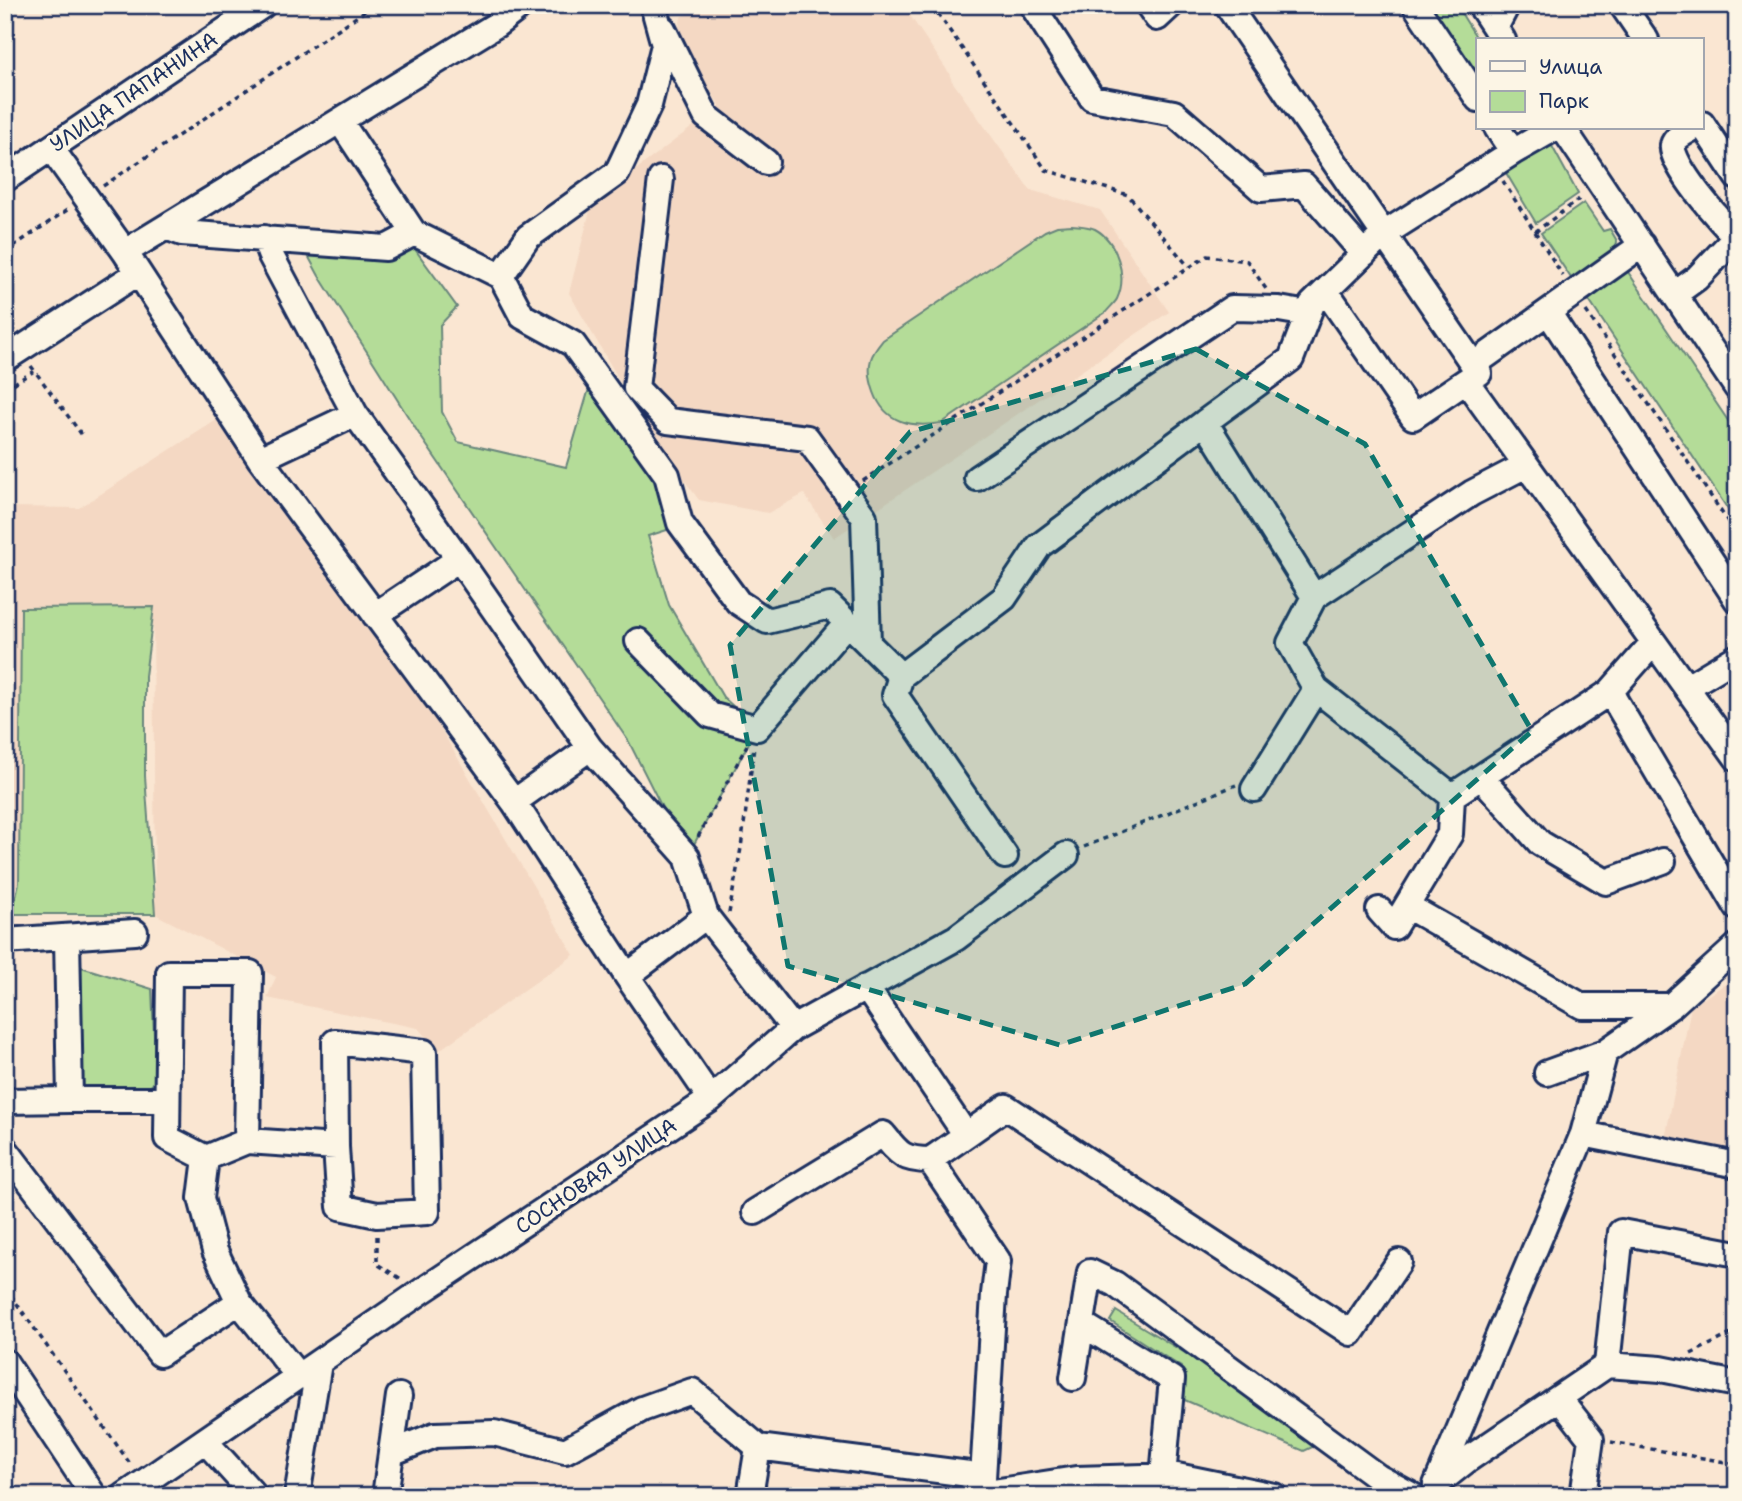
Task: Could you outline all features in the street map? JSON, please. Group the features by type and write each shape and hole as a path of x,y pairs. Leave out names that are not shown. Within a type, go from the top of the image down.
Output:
{"street":[{"path":"125,252 496,25 522,5"},
{"path":"1032,5 1092,98 1174,113 1261,188 1304,185 1364,254"},
{"path":"1148,5 1157,18 1171,5"},
{"path":"1227,5 1384,234 1526,465 1737,758"},
{"path":"1415,5 1476,96"},
{"path":"1480,5 1499,34"},
{"path":"1499,34 1507,5"},
{"path":"1622,5 1645,38"},
{"name":"УЛИЦА ПАПАНИНА","path":"5,180 255,8"},
{"path":"654,9 706,116 766,162"},
{"path":"501,276 528,237 617,173 649,105 664,45 654,9"},
{"path":"340,121 414,233 501,276 522,316 573,344 667,475 680,523 737,602 767,621 830,606 901,676"},
{"path":"1704,127 1737,177"},
{"path":"1497,130 1503,158"},
{"path":"1005,856 895,695 901,676 1004,597 1039,546 1291,359 1312,304 1384,234 1552,130"},
{"path":"1564,130 1737,388"},
{"path":"1675,294 1697,278 1736,236 1706,205 1675,159 1673,145 1676,139 1690,130"},
{"path":"51,148 125,252 260,459 514,802 711,1099"},
{"path":"661,179 636,388 668,421 807,438 864,517 868,643"},
{"path":"166,227 182,233 386,248 414,233"},
{"path":"264,238 355,414 590,748 687,858 706,916 793,1028"},
{"path":"1326,291 1413,417 1548,312 1642,245"},
{"path":"12,355 138,273"},
{"path":"977,478 1232,308 1279,309 1308,314"},
{"path":"1548,312 1737,600"},
{"path":"260,459 355,414"},
{"path":"1205,422 1314,597"},
{"path":"1452,796 1316,689 1290,643 1314,597 1472,493 1526,465"},
{"path":"375,615 459,559"},
{"path":"638,641 710,715 757,728 847,622"},
{"path":"1452,796 1610,692 1653,643"},
{"path":"1687,687 1737,657"},
{"path":"1258,783 1316,689"},
{"path":"1610,692 1737,907"},
{"path":"514,802 590,748"},
{"path":"1480,777 1540,843 1606,883 1663,861"},
{"path":"1379,910 1394,927 1407,906 1428,852 1450,834 1452,796"},
{"name":"СОСНОВАЯ УЛИЦА","path":"133,1489 422,1291 711,1099 793,1028 956,938 1066,855"},
{"path":"1407,906 1583,1006 1671,1006"},
{"path":"627,976 706,916"},
{"path":"5,941 135,932"},
{"path":"66,937 70,1100"},
{"path":"1547,1073 1605,1052 1671,1006 1737,946"},
{"path":"247,1142 250,973 169,972 167,1138 206,1158 247,1142 336,1147"},
{"path":"866,987 966,1135"},
{"path":"335,1042 424,1052 427,1212 377,1215 340,1207 336,1147 335,1042"},
{"path":"1432,1490 1583,1134 1605,1052"},
{"path":"5,1101 167,1100"},
{"path":"755,1212 883,1134 899,1154 912,1160 930,1160 1006,1107 1351,1333 1399,1262"},
{"path":"1583,1134 1737,1166"},
{"path":"5,1149 160,1354 239,1302"},
{"path":"206,1158 201,1198 215,1251 239,1302 309,1370 297,1496"},
{"path":"930,1160 998,1261 993,1294 983,1478 979,1495"},
{"path":"1607,1365 1621,1232 1737,1254"},
{"path":"1073,1378 1090,1272 1115,1284 1378,1477 1413,1496"},
{"path":"1082,1324 1172,1378 1151,1483"},
{"path":"5,1362 94,1496"},
{"path":"1432,1490 1467,1460 1607,1365 1661,1370 1737,1384"},
{"path":"391,1453 435,1434 494,1433 565,1451 642,1409 692,1391 758,1447 969,1474 979,1495"},
{"path":"385,1496 399,1396"},
{"path":"1559,1398 1591,1439 1583,1496"},
{"path":"205,1441 255,1496"},
{"path":"750,1496 758,1447"},
{"path":"979,1495 1076,1479 1151,1483 1177,1476 1274,1496"}],"path":[{"path":"5,252 374,5"},
{"path":"932,5 1046,170 1128,195 1189,267"},
{"path":"1503,158 1535,232 1737,536"},
{"path":"1535,232 1583,197"},
{"path":"846,492 1207,256 1247,261 1279,309"},
{"path":"12,355 34,371 82,435"},
{"path":"5,389 34,371"},
{"path":"687,858 757,728"},
{"path":"724,940 741,848 757,728"},
{"path":"1066,855 1216,792 1258,783"},
{"path":"377,1215 377,1264 422,1291"},
{"path":"5,1287 133,1489"},
{"path":"1661,1370 1737,1331"},
{"path":"1591,1439 1737,1464"}],"highlighted area":[{"path":"1196,349 1365,444 1532,731 1245,984 1060,1045 788,966 730,645 910,432"}],"shaded area":[{"path":"698,5 911,5 911,17 952,81 1030,190 1100,210 1169,312 834,538 804,494 768,513 699,500 651,435 569,293 592,203 720,106 677,39 681,17"},
{"path":"223,416 410,677 574,955 438,1051 418,1028 267,998 276,977 155,914 153,607 19,883 5,900 5,503 8,507 79,508"},
{"path":"1737,976 1737,1155 1665,1139 1691,1007"}],"green space":[{"path":"1422,5 1456,5 1477,38 1476,88"},
{"path":"1546,135 1578,194 1536,223 1505,171 1530,157 1525,148"},
{"path":"1584,203 1603,231 1610,229 1617,241 1615,258 1575,284 1541,233"},
{"path":"1072,225 1095,229 1115,250 1121,270 1120,290 1116,301 1106,312 942,423 910,424 885,411 874,392 870,371 872,356 883,340 1045,231 1057,226"},
{"path":"299,239 409,241 457,307 440,325 442,412 458,442 566,467 593,375 633,426 680,526 648,536 669,605 723,697 757,728 687,857 629,742 419,434 319,276"},
{"path":"1626,269 1737,434 1737,523 1586,296"},
{"path":"154,607 145,676 145,776 155,914 12,914 19,883 21,608"},
{"path":"78,966 152,989 156,1081 144,1092 90,1092 76,1083"},
{"path":"1116,1311 1213,1370 1321,1443 1304,1451 1180,1398 1181,1367 1110,1321"}]}
